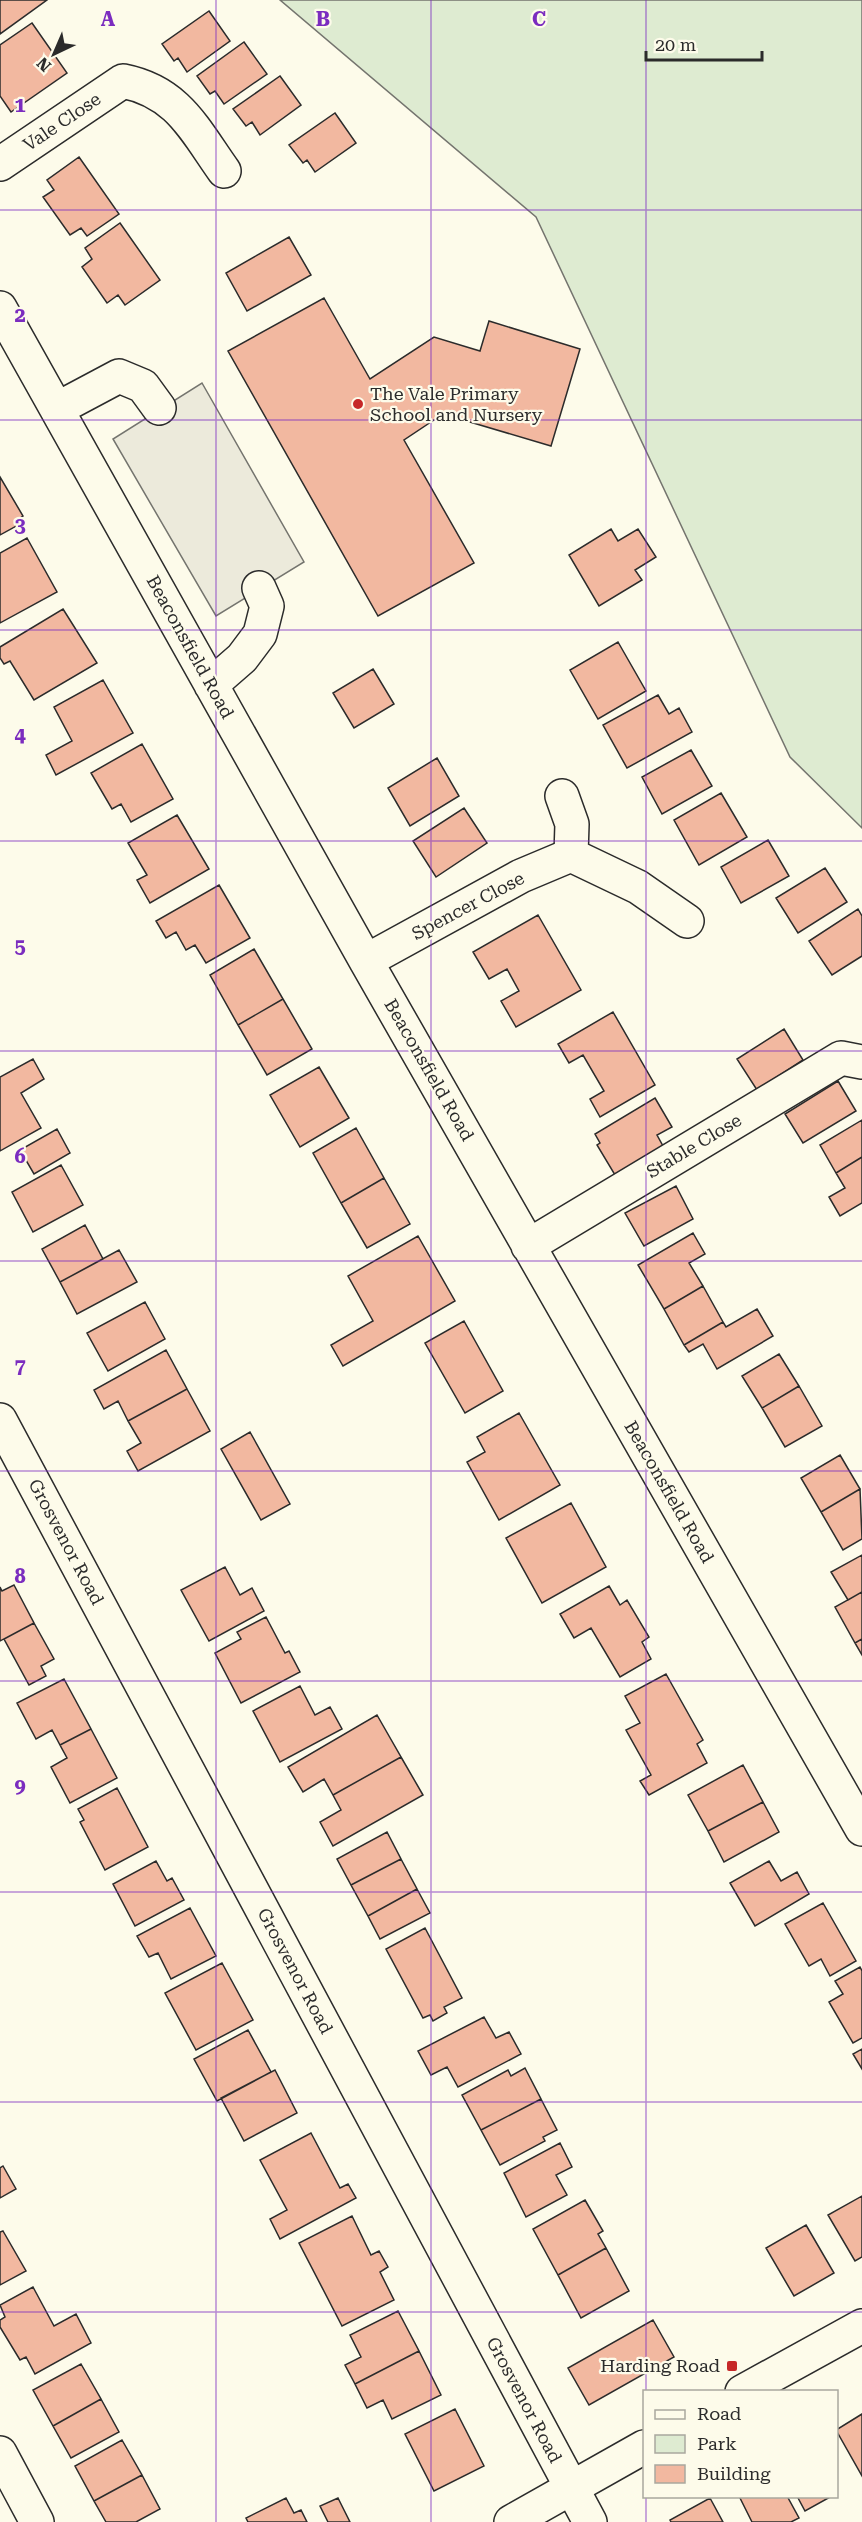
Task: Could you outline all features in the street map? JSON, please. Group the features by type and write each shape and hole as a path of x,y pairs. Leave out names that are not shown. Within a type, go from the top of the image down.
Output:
{"street":[{"name":"Vale Close","path":"0,164 123,81 144,85 165,96 183,115 224,171"},
{"name":"Beaconsfield Road","path":"0,308 366,961 862,1829"},
{"path":"57,409 119,376 143,386 159,408"},
{"path":"211,684 242,658 260,634 267,606 259,588"},
{"path":"562,796 572,825 571,855 638,887 687,921"},
{"name":"Spencer Close","path":"366,961 521,876 571,855"},
{"name":"Stable Close","path":"528,1246 841,1058 862,1062"},
{"name":"Grosvenor Road","path":"0,1420 590,2522"},
{"path":"744,2390 862,2326"},
{"path":"511,2522 643,2448"},
{"path":"0,2453 38,2522"}],"green space":[{"path":"280,0 862,0 862,828 790,757 536,217"}],"shaded area":[{"path":"202,383 304,562 216,616 113,439"}],"building":[{"path":"0,0 47,0 0,34"},
{"path":"209,11 230,41 187,72 178,58 174,61 162,44"},
{"path":"32,23 67,73 11,112 0,96 0,45"},
{"path":"244,42 267,74 224,104 215,91 210,94 197,76"},
{"path":"280,76 301,105 260,135 252,122 246,126 233,109"},
{"path":"335,113 356,143 315,172 307,160 303,163 289,145"},
{"path":"79,157 119,214 87,236 81,228 70,235 43,197 54,190 47,180"},
{"path":"120,223 160,280 125,305 118,295 107,303 82,267 92,259 85,248"},
{"path":"289,237 311,275 247,311 226,273"},
{"path":"324,298 370,379 434,337 480,351 489,321 580,349 551,446 443,414 404,440 474,563 378,616 228,351"},
{"path":"0,477 23,516 20,518 22,523 0,535"},
{"path":"611,529 618,541 638,529 656,557 635,570 642,580 599,606 569,555"},
{"path":"27,538 57,592 0,623 0,553"},
{"path":"63,609 97,663 34,700 10,661 4,664 0,658 0,647"},
{"path":"618,642 646,691 598,719 570,670"},
{"path":"373,669 394,704 354,728 333,693"},
{"path":"103,680 133,733 56,775 46,755 72,741 54,707"},
{"path":"658,695 669,714 679,708 692,732 627,768 603,725"},
{"path":"142,744 173,799 131,822 121,804 112,809 91,773"},
{"path":"691,750 712,786 662,814 642,777"},
{"path":"437,758 459,796 410,826 388,788"},
{"path":"721,793 747,837 699,865 674,820"},
{"path":"464,808 487,843 436,877 413,841"},
{"path":"177,815 209,869 150,903 137,880 147,875 128,843"},
{"path":"768,840 789,876 741,903 721,867"},
{"path":"825,868 847,902 798,933 776,898"},
{"path":"219,885 250,938 206,963 195,945 186,950 176,932 166,938 156,921"},
{"path":"858,909 862,916 862,956 832,975 809,941"},
{"path":"538,915 581,990 516,1027 501,1001 519,991 507,969 489,979 473,952"},
{"path":"254,949 283,999 238,1025 210,975"},
{"path":"283,999 312,1049 267,1075 238,1025"},
{"path":"613,1012 655,1085 600,1117 590,1099 604,1091 583,1055 569,1063 558,1044"},
{"path":"784,1029 803,1060 757,1090 737,1059"},
{"path":"33,1059 44,1079 21,1093 41,1128 0,1151 0,1077"},
{"path":"319,1067 349,1118 300,1147 270,1095"},
{"path":"838,1081 856,1111 803,1143 785,1114"},
{"path":"655,1098 672,1127 657,1135 663,1146 615,1175 597,1145 600,1143 595,1134"},
{"path":"862,1120 862,1157 836,1173 820,1145"},
{"path":"356,1128 384,1178 341,1203 313,1153"},
{"path":"57,1129 70,1153 34,1174 20,1150"},
{"path":"862,1157 862,1203 840,1216 829,1197 845,1188 836,1173"},
{"path":"61,1165 83,1205 33,1232 12,1192"},
{"path":"384,1178 410,1224 367,1248 341,1203"},
{"path":"676,1186 693,1219 644,1246 625,1213"},
{"path":"85,1225 103,1259 60,1282 42,1249"},
{"path":"693,1233 705,1254 689,1263 703,1286 664,1309 638,1265"},
{"path":"418,1236 455,1301 343,1366 331,1345 373,1321 348,1276"},
{"path":"119,1250 137,1282 77,1314 60,1282"},
{"path":"703,1286 723,1322 684,1345 664,1309"},
{"path":"145,1302 165,1339 108,1371 87,1333"},
{"path":"757,1309 773,1336 717,1369 703,1344 689,1352 684,1345 723,1322 726,1327"},
{"path":"464,1321 503,1391 465,1413 425,1343"},
{"path":"166,1350 187,1389 128,1421 118,1401 104,1409 94,1390"},
{"path":"779,1354 799,1386 762,1408 742,1376"},
{"path":"799,1386 822,1426 785,1447 762,1408"},
{"path":"187,1389 210,1431 138,1471 127,1451 141,1443 128,1421"},
{"path":"519,1413 560,1485 499,1520 467,1462 485,1452 477,1437"},
{"path":"250,1432 290,1504 261,1520 221,1449"},
{"path":"840,1455 860,1489 821,1512 801,1478"},
{"path":"860,1489 862,1539 843,1550 821,1512"},
{"path":"571,1503 606,1567 542,1603 506,1538"},
{"path":"862,1555 862,1592 848,1600 831,1572"},
{"path":"225,1567 240,1595 252,1588 264,1611 209,1641 181,1590"},
{"path":"14,1585 34,1623 0,1641 0,1587 2,1591"},
{"path":"609,1586 620,1605 627,1600 649,1637 642,1642 651,1659 620,1677 591,1628 574,1638 560,1614"},
{"path":"862,1592 862,1639 855,1643 835,1607"},
{"path":"266,1617 285,1653 289,1651 300,1672 241,1703 215,1653 241,1639 237,1632"},
{"path":"34,1623 54,1659 41,1666 46,1676 29,1685 4,1639"},
{"path":"862,1639 862,1655 855,1643"},
{"path":"666,1674 703,1740 697,1744 707,1763 649,1795 640,1781 651,1775 626,1730 640,1723 625,1696"},
{"path":"64,1679 91,1729 60,1745 52,1730 36,1739 17,1703"},
{"path":"300,1686 315,1715 330,1707 342,1729 280,1762 253,1711"},
{"path":"377,1715 401,1757 333,1795 324,1779 303,1792 288,1767"},
{"path":"91,1729 117,1778 70,1803 51,1767 67,1758 60,1745"},
{"path":"401,1757 423,1795 333,1846 320,1822 341,1810 333,1795"},
{"path":"743,1765 763,1802 708,1831 688,1795"},
{"path":"117,1788 148,1847 105,1870 80,1822 84,1820 78,1809"},
{"path":"763,1802 779,1832 724,1862 708,1831"},
{"path":"387,1832 401,1859 351,1885 337,1859"},
{"path":"401,1859 417,1889 368,1916 351,1885"},
{"path":"156,1861 167,1881 172,1878 184,1900 135,1926 113,1884"},
{"path":"769,1861 781,1881 797,1872 809,1894 755,1926 730,1883"},
{"path":"417,1889 430,1913 380,1939 368,1916"},
{"path":"823,1903 856,1961 830,1976 821,1959 809,1966 785,1924"},
{"path":"190,1908 216,1956 171,1979 158,1953 149,1957 137,1936"},
{"path":"425,1928 462,1998 444,2007 447,2013 433,2021 430,2015 423,2018 386,1949"},
{"path":"222,1963 253,2020 196,2050 165,1993"},
{"path":"860,1967 862,1971 862,2038 853,2043 829,2002 843,1994 835,1981"},
{"path":"484,2017 496,2038 509,2032 521,2054 458,2087 447,2067 431,2075 418,2051"},
{"path":"248,2030 271,2072 217,2101 194,2059"},
{"path":"862,2049 862,2069 853,2054"},
{"path":"525,2068 541,2099 481,2130 462,2095 508,2070 511,2076"},
{"path":"275,2070 297,2113 244,2141 221,2098"},
{"path":"541,2099 557,2130 543,2137 545,2141 500,2165 481,2130"},
{"path":"311,2133 340,2188 348,2184 356,2198 280,2239 270,2219 287,2210 260,2160"},
{"path":"560,2143 572,2167 556,2175 567,2195 526,2217 504,2173"},
{"path":"3,2166 16,2189 0,2198 0,2168"},
{"path":"862,2196 862,2257 855,2261 828,2215"},
{"path":"585,2200 603,2231 598,2234 606,2248 558,2275 533,2229"},
{"path":"352,2216 371,2255 379,2251 388,2267 380,2272 394,2300 342,2326 299,2243"},
{"path":"806,2225 834,2273 794,2296 766,2248"},
{"path":"3,2231 26,2271 0,2285 0,2232"},
{"path":"606,2248 629,2291 581,2318 558,2275"},
{"path":"33,2287 54,2326 76,2314 91,2343 35,2374 26,2357 20,2360 0,2327 0,2320 5,2317 0,2305"},
{"path":"398,2311 419,2351 355,2384 345,2365 361,2357 350,2335"},
{"path":"653,2320 674,2357 589,2405 568,2368"},
{"path":"419,2351 441,2395 392,2419 383,2400 367,2408 355,2384"},
{"path":"81,2364 101,2399 53,2426 33,2390"},
{"path":"101,2399 119,2432 71,2458 53,2426"},
{"path":"455,2409 484,2466 434,2491 405,2434"},
{"path":"862,2414 862,2476 838,2434 838,2429"},
{"path":"122,2440 142,2475 94,2501 75,2466"},
{"path":"142,2475 160,2509 136,2522 106,2522 94,2501"},
{"path":"286,2498 294,2513 301,2510 307,2522 248,2522 246,2518"},
{"path":"338,2498 350,2522 328,2522 320,2506"},
{"path":"710,2498 723,2522 671,2522 670,2520"},
{"path":"740,2498 788,2498 799,2518 791,2522 752,2522"},
{"path":"798,2498 828,2498 805,2511"}],"place":[{"name":"The Vale Primary School and Nursery","path":"358,404"},
{"name":"Harding Road","path":"732,2366"}]}
